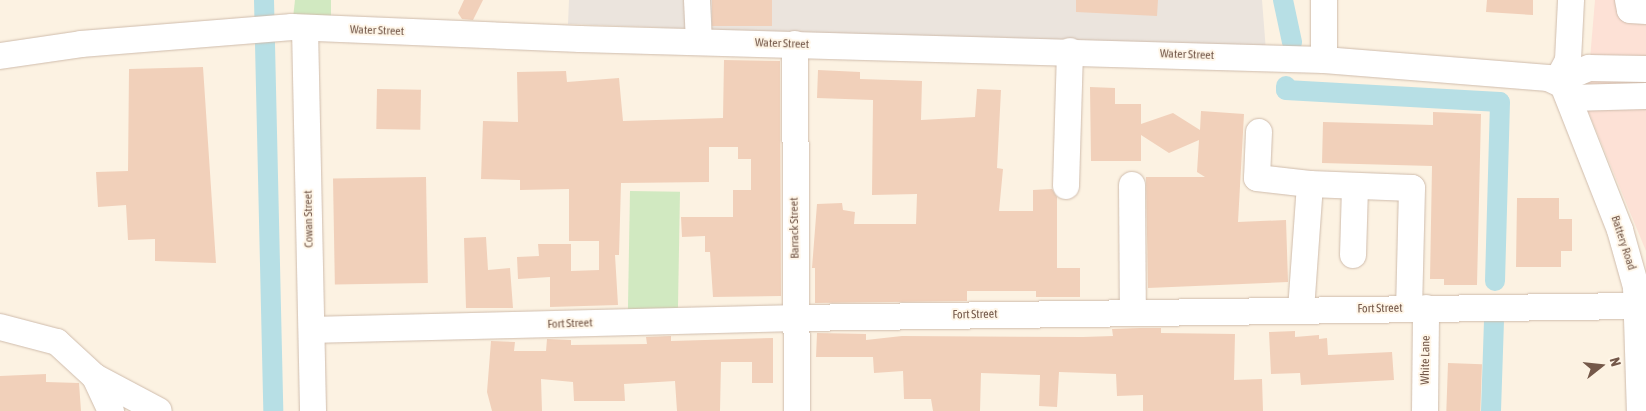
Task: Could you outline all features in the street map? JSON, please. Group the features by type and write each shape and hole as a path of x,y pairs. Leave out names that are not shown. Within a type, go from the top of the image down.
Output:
{"street":[{"path":"697,0 700,42"},
{"path":"1324,0 1324,60"},
{"path":"1563,88 1568,60 1571,0"},
{"path":"1628,0 1630,10 1646,11"},
{"name":"Water Street","path":"0,56 81,44 299,28 1324,60 1445,68 1563,88 1646,96"},
{"name":"Cowan Street","path":"299,28 312,330 313,411"},
{"name":"Barrack Street","path":"795,44 797,411"},
{"path":"1066,186 1070,51"},
{"path":"1563,88 1570,76 1589,68 1646,69"},
{"name":"Battery Road","path":"1563,88 1626,248 1638,306 1640,411"},
{"path":"1259,132 1257,178 1310,184 1355,186 1353,255"},
{"path":"1301,310 1310,184"},
{"path":"1132,185 1133,313"},
{"name":"White Lane","path":"1355,186 1412,188 1417,308 1425,411"},
{"name":"Fort Street","path":"312,330 796,318 1638,306"},
{"path":"0,327 57,342 95,377 159,411"},
{"path":"95,377 111,411"}],"shaded area":[{"path":"569,0 1262,0 1266,51 568,24"},
{"path":"1595,0 1646,0 1646,251 1586,106"}],"green space":[{"path":"295,0 331,0 331,29 292,27"},
{"path":"630,191 680,192 678,312 628,311"}],"building":[{"path":"464,0 483,0 473,20 462,19 458,13"},
{"path":"712,0 772,0 772,26 712,26"},
{"path":"1076,0 1158,0 1157,16 1076,12"},
{"path":"1487,0 1533,0 1533,15 1486,12"},
{"path":"724,60 780,61 781,296 713,297 710,252 705,252 705,236 682,237 681,217 733,217 733,190 751,190 751,159 738,159 738,147 709,147 709,182 621,183 619,255 615,255 618,305 550,307 550,277 518,279 517,257 539,256 538,244 571,244 571,271 599,270 599,241 569,241 569,189 520,190 520,180 481,179 483,121 518,122 517,72 566,71 567,82 619,78 623,121 723,118"},
{"path":"203,67 216,263 155,261 155,239 128,240 126,205 98,207 96,172 128,171 129,69"},
{"path":"818,70 860,72 860,79 922,81 921,120 975,117 977,89 1001,90 997,168 1003,169 999,211 1033,211 1033,190 1052,189 1057,197 1057,268 1080,268 1080,297 1036,297 1036,291 967,291 967,301 815,303 815,268 812,268 817,204 842,203 843,210 855,212 854,224 916,224 917,194 872,195 873,100 817,98"},
{"path":"1090,87 1115,88 1115,104 1141,104 1141,124 1173,113 1200,130 1201,111 1244,114 1238,222 1286,220 1288,282 1148,288 1146,177 1205,177 1197,172 1199,140 1169,153 1141,135 1141,161 1091,161"},
{"path":"377,89 421,90 420,130 376,129"},
{"path":"1433,112 1481,114 1477,285 1444,285 1444,279 1430,279 1432,166 1322,163 1323,122 1433,125"},
{"path":"426,177 428,283 335,285 333,179"},
{"path":"1517,198 1559,198 1559,219 1572,219 1572,251 1561,251 1561,267 1516,267"},
{"path":"486,237 488,270 510,268 513,308 466,308 464,238"},
{"path":"1161,328 1161,333 1235,334 1234,380 1262,379 1263,411 1143,411 1143,395 1117,396 1116,374 1059,372 1057,407 1039,406 1040,375 981,373 980,411 933,411 931,399 904,399 903,371 874,373 873,357 816,357 817,333 866,334 866,340 902,336 1083,337 1113,336 1112,329"},
{"path":"1295,331 1295,337 1319,335 1319,339 1327,338 1328,355 1392,352 1394,380 1301,385 1300,373 1271,374 1269,332"},
{"path":"671,336 671,341 773,338 773,383 752,383 752,362 721,362 720,411 677,411 675,381 624,384 625,401 574,401 573,382 541,379 542,411 492,411 487,392 491,341 515,342 514,351 546,351 547,339 571,340 571,345 647,344 646,337"},
{"path":"1448,363 1482,364 1480,411 1446,411"},
{"path":"46,374 46,382 79,383 81,411 0,411 0,376"}],"waterway":[{"path":"264,0 273,411"},
{"path":"1283,0 1292,42"},
{"path":"1286,86 1286,90 1500,102 1495,281"},
{"path":"1491,411 1494,322"}]}
